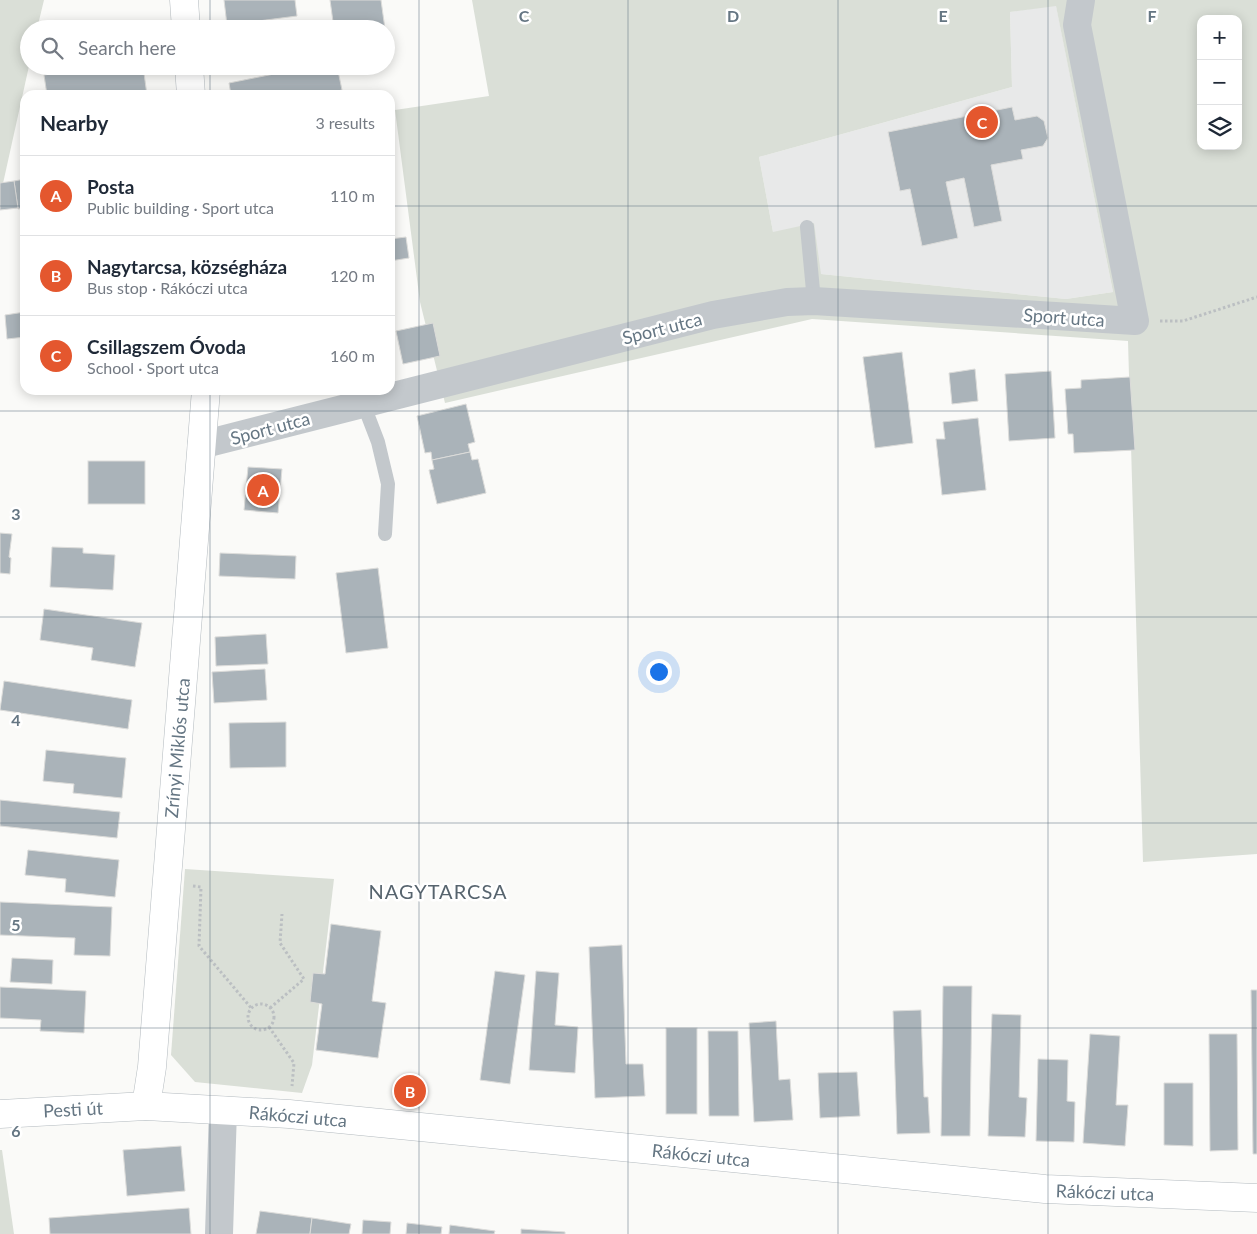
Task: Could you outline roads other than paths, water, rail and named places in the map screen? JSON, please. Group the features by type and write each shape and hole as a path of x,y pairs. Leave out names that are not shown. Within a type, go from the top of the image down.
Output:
{"main road":[{"path":"184,0 185,20"},
{"path":"190,75 191,90"},
{"name":"Zrínyi Miklós utca","path":"146,1106 152,1067 206,395"},
{"name":"Rákóczi utca","path":"146,1106 289,1114 1045,1189 1257,1198"},
{"name":"Pesti út","path":"0,1114 146,1106"}],"street":[{"name":"Sport utca","path":"395,395 713,315 787,302 814,301 1135,321 1077,25 1081,0"},
{"name":"Sport utca","path":"201,445 235,438 395,395"},
{"path":"219,1234 224,1110"}],"lane":[{"path":"807,227 814,301"},
{"path":"363,403 378,442 388,484 385,534"}],"place":[{"name":"Csillagszem Óvoda","path":"982,122"},
{"name":"Posta","path":"263,490"},
{"name":"Nagytarcsa, községháza","path":"410,1091"}],"district":[{"name":"NAGYTARCSA","path":"438,891"}]}
